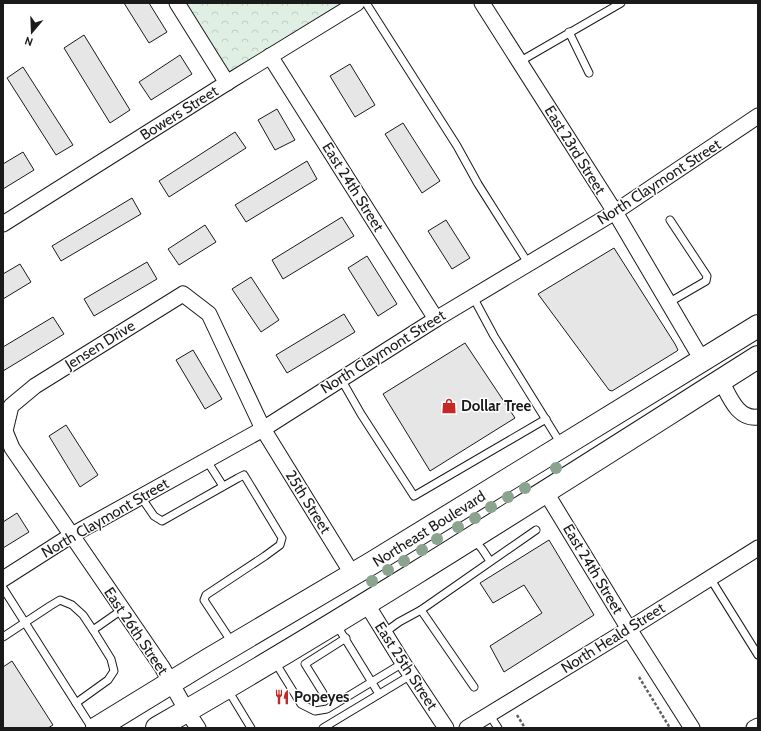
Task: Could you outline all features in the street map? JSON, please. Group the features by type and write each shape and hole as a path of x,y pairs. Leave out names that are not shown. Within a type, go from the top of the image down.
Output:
{"main road":[{"name":"Northeast Boulevard","path":"97,728 353,575 758,326"},
{"name":"Northeast Boulevard","path":"157,728 192,720 227,688 273,660 340,630 366,603 758,357"},
{"path":"578,471 612,437 694,386 700,378 702,360"}],"street":[{"path":"177,3 227,83"},
{"name":"Bowers Street","path":"3,224 357,3"},
{"name":"East 23rd Street","path":"482,3 615,212 702,360"},
{"name":"East 24th Street","path":"270,56 436,319"},
{"name":"North Claymont Street","path":"3,579 72,535 262,429 473,296 615,212 758,116"},
{"name":"Jensen Drive","path":"72,535 12,448 5,431 11,406 35,386 183,294 209,314 262,429"},
{"path":"721,380 737,409 746,416 754,418 758,417"},
{"name":"25th Street","path":"262,429 353,575"},
{"name":"East 24th Street","path":"545,491 629,629 692,728"},
{"name":"East 26th Street","path":"72,535 162,667 192,720"},
{"name":"North Heald Street","path":"467,728 758,548"},
{"name":"East 25th Street","path":"366,603 446,728"},
{"path":"754,728 758,726"}],"lane":[{"path":"366,3 528,263"},
{"path":"519,62 621,3"},
{"path":"570,32 590,74"},
{"path":"668,303 706,281 707,276 670,220"},
{"path":"473,296 494,336 563,446"},
{"path":"341,379 361,414 414,496 546,419"},
{"path":"206,460 223,486"},
{"path":"141,497 154,516 162,521 244,475 282,538 280,544 265,556 206,595 204,600 234,645"},
{"path":"384,633 399,622 421,610 536,530"},
{"path":"472,537 490,561"},
{"path":"710,578 758,655"},
{"path":"3,588 92,728"},
{"path":"3,637 60,600 72,605 83,615 111,659 114,671 108,680 76,703"},
{"path":"92,630 123,609"},
{"path":"421,610 474,688"},
{"path":"323,693 305,664 340,630 379,694"},
{"path":"273,660 301,704 315,711 327,709 372,682 407,669"},
{"path":"323,728 379,694 407,669"},
{"path":"227,688 251,728"},
{"path":"489,714 498,728"}],"path":[{"path":"635,670 670,728"},
{"path":"498,728 517,715 525,728"}],"green space":[{"path":"185,3 355,3 233,79"}],"building":[{"path":"124,3 149,3 167,32 149,43"},
{"path":"84,35 130,110 110,123 64,48"},
{"path":"180,55 192,74 151,100 139,82"},
{"path":"350,64 375,105 355,117 330,76"},
{"path":"23,67 73,145 56,155 7,78"},
{"path":"277,109 295,140 275,150 258,120"},
{"path":"403,123 440,181 422,193 385,134"},
{"path":"235,132 246,148 169,197 159,181"},
{"path":"23,152 34,170 3,189 3,164"},
{"path":"307,161 317,179 246,222 235,205"},
{"path":"132,198 141,214 61,261 52,246"},
{"path":"342,217 354,236 283,279 272,260"},
{"path":"446,220 470,258 452,269 428,231"},
{"path":"205,225 216,242 179,265 168,249"},
{"path":"614,248 678,350 612,391 609,390 538,294"},
{"path":"367,256 397,304 378,316 348,268"},
{"path":"147,262 157,279 94,316 84,299"},
{"path":"20,264 31,282 3,299 3,274"},
{"path":"251,277 279,320 261,332 232,289"},
{"path":"344,314 355,332 287,373 276,355"},
{"path":"53,317 64,334 3,371 3,347"},
{"name":"Dollar Tree","path":"465,343 515,418 430,471 383,394"},
{"path":"193,350 222,399 205,409 176,360"},
{"path":"66,425 98,475 80,487 49,436"},
{"path":"17,513 29,532 3,548 3,522"},
{"path":"549,540 594,615 504,672 490,646 542,613 524,585 493,603 480,583"},
{"path":"12,661 53,725 48,728 3,728 3,667"}],"place":[{"name":"Dollar Tree","path":"449,406"},
{"name":"Popeyes","path":"282,697"}]}
